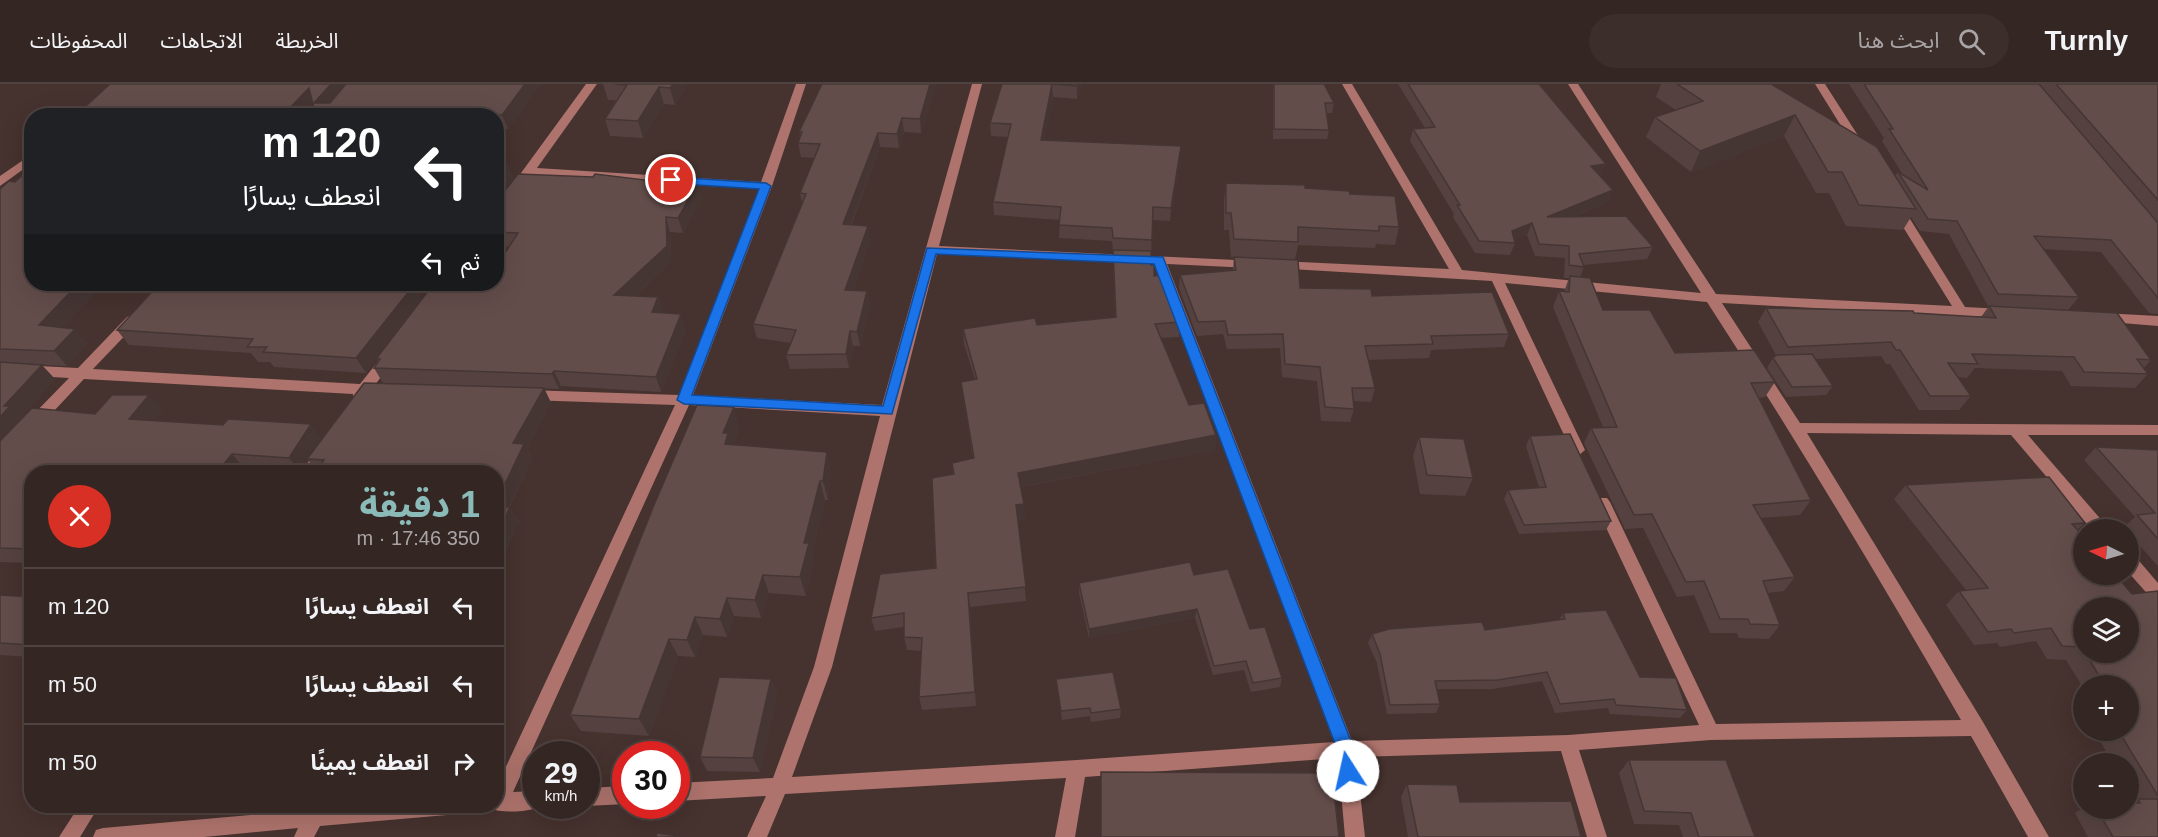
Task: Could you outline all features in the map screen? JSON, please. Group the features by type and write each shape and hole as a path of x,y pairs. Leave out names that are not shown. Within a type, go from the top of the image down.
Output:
{"street":[{"path":"516,188 592,84"},
{"path":"504,789 684,400 766,186 801,84"},
{"path":"757,837 779,787 823,667 888,411 977,84"},
{"path":"1347,84 1458,274"},
{"path":"1573,84 1796,428 1881,566 2039,837"},
{"path":"1820,84 1869,163"},
{"path":"0,182 24,163"},
{"path":"529,171 766,186"},
{"path":"1888,193 1962,312"},
{"path":"931,250 1458,274 1712,298 2020,314"},
{"path":"1159,260 1346,749 1355,837"},
{"path":"1496,277 1583,462"},
{"path":"24,434 144,308"},
{"path":"2090,317 2157,322"},
{"path":"351,408 397,345"},
{"path":"0,369 387,390"},
{"path":"518,394 888,411"},
{"path":"1796,428 2158,430"},
{"path":"2014,428 2093,519"},
{"path":"314,465 333,436"},
{"path":"1593,483 1711,732"},
{"path":"2139,572 2158,594"},
{"path":"690,791 1077,769 1346,749 1568,743 1711,732 1977,729"},
{"path":"1568,743 1597,837"},
{"path":"1065,837 1077,769"},
{"path":"504,802 522,801"},
{"path":"69,837 85,813"},
{"path":"103,837 355,813"},
{"path":"304,837 315,816"}],"building":[{"path":"110,84 331,84 314,103 330,103 346,84 525,84 504,112 504,108 314,108 309,88 290,108 84,108"},
{"path":"615,84 673,84 670,88 659,87 638,121 605,119 627,85"},
{"path":"822,84 930,84 920,119 902,118 897,134 878,133 843,224 868,226 845,290 867,291 857,332 850,331 846,354 786,355 796,330 753,324 806,194 800,193 820,144 798,143 802,132 799,132"},
{"path":"1002,84 1052,84 1041,140 1181,146 1171,208 1153,207 1152,240 1113,238 1112,228 1059,225 1061,207 993,202 1011,124 990,123"},
{"path":"1052,84 1078,84 1077,86"},
{"path":"1274,84 1324,84 1334,103 1325,103 1329,130 1274,129"},
{"path":"1408,84 1539,84 1606,164 1591,166 1613,190 1547,217 1626,216 1653,247 1579,254 1584,267 1569,265 1569,246 1539,244 1532,223 1512,231 1515,243 1479,241 1457,205 1460,205 1413,129 1435,127"},
{"path":"1677,84 1771,84 1877,147 1916,209 1859,205 1842,172 1828,172 1795,115 1700,151 1655,117 1703,101"},
{"path":"1864,84 2039,84 2158,223 2158,298 2111,240 2034,236 2079,297 1998,294 1957,221 1928,219 1898,172 1928,190 1889,129 1893,129"},
{"path":"2056,84 2158,84 2158,200"},
{"path":"24,174 24,291 71,291 39,325 75,329 54,351 0,349 0,189 9,181 15,182"},
{"path":"518,174 593,177 595,174 661,182 662,179 698,182 678,218 666,217 667,246 614,295 658,297 652,312 681,314 656,377 554,371 552,374 374,368 380,359 376,359 428,291 504,291 504,255 518,233 504,232 504,192"},
{"path":"1226,183 1305,185 1305,188 1349,191 1350,194 1395,196 1399,227 1379,226 1379,231 1298,227 1298,242 1234,239 1231,213 1226,213"},
{"path":"1113,250 1151,251 1154,276 1162,275 1180,322 1155,324 1189,405 1204,403 1216,435 1018,473 1024,504 1016,505 1026,587 968,593 975,692 919,697 922,638 904,637 904,613 871,618 880,574 936,568 932,478 954,474 952,463 974,458 961,382 977,379 963,329 1035,318 1037,325 1116,317"},
{"path":"1234,257 1298,260 1300,288 1371,289 1372,296 1492,292 1509,334 1431,336 1433,344 1365,346 1375,388 1352,388 1354,409 1325,407 1320,367 1285,364 1283,334 1228,335 1225,321 1198,322 1180,275 1236,270"},
{"path":"1570,276 1590,278 1603,310 1650,310 1675,353 1754,350 1775,382 1751,383 1811,500 1753,505 1795,577 1763,581 1780,625 1750,624 1748,619 1720,619 1704,581 1686,582 1652,514 1634,515 1591,428 1617,427 1559,291 1569,292"},
{"path":"153,291 409,291 356,358 263,352 267,347 247,347 253,339 117,330"},
{"path":"1989,306 2117,313 2151,360 2137,359 2148,374 2084,372 2074,357 1972,354 1978,364 1948,363 1971,396 1930,396 1900,350 1896,350 1891,342 1788,347 1766,308 1913,311 1914,313 1996,318"},
{"path":"1812,354 1833,386 1792,387 1773,358 1777,355"},
{"path":"0,362 42,365 4,406 10,406 0,417"},
{"path":"364,383 544,388 513,443 524,444 504,486 504,465 320,465 324,460 307,459"},
{"path":"112,395 149,395 129,419 223,425 228,419 311,424 289,458 232,454 223,465 24,465 24,549 0,548 0,441 32,408 95,414"},
{"path":"697,405 734,407 723,433 728,433 725,444 827,452 823,481 820,481 804,543 809,543 800,577 763,575 755,600 727,598 720,619 695,617 687,640 669,639 639,719 570,715 654,505"},
{"path":"1570,434 1611,521 1524,525 1508,490 1546,487 1530,436"},
{"path":"1419,437 1464,439 1473,478 1427,475"},
{"path":"2096,447 2158,450 2158,539 2137,515 2155,513"},
{"path":"2049,477 2082,519 2073,519 2072,524 2073,585 2124,585 2132,594 2158,591 2158,796 2139,765 2139,753 2132,753 2125,741 2139,741 2139,675 2099,675 2091,663 2139,663 2139,597 2073,597 2073,647 2062,646 2051,628 2014,633 2011,629 1988,632 1959,591 1988,588 1906,485"},
{"path":"504,507 510,507 504,520"},
{"path":"1190,562 1194,575 1228,569 1250,629 1265,627 1282,678 1253,683 1246,661 1214,666 1197,609 1089,629 1079,583"},
{"path":"0,595 24,596 24,644 0,643"},
{"path":"1606,610 1640,677 1676,678 1687,710 1616,705 1614,699 1560,704 1547,672 1498,680 1435,681 1440,704 1390,705 1380,654 1372,634 1389,629 1482,622 1485,630 1565,619 1563,613"},
{"path":"1113,672 1121,709 1091,713 1090,708 1061,711 1056,679"},
{"path":"719,677 771,679 753,758 700,757"},
{"path":"1629,760 1726,760 1755,837 1699,837 1691,813 1644,811"},
{"path":"1101,772 1332,773 1339,837 1101,837"},
{"path":"1407,784 1457,785 1460,802 1571,801 1581,837 1418,837"},
{"path":"2139,799 2158,799 2158,837 2113,837 2102,819 2139,819"},
{"path":"657,833 684,837 656,837"}],"route":[{"path":"671,180 766,186 684,400 888,411 931,250 1159,260 1346,749 1348,771"}]}
